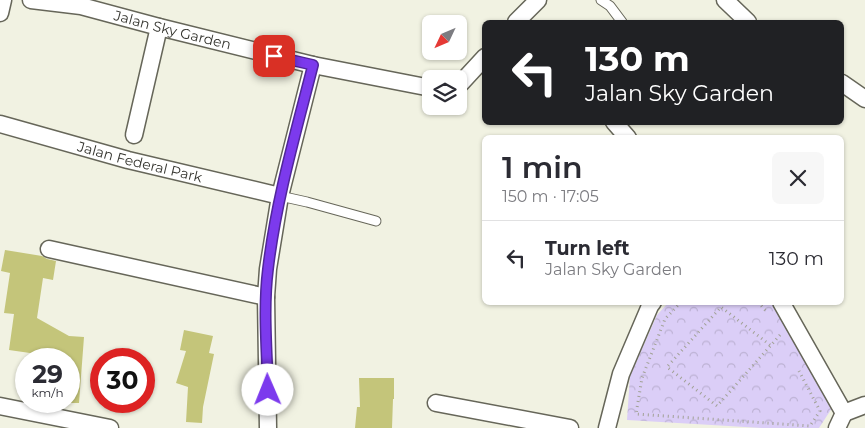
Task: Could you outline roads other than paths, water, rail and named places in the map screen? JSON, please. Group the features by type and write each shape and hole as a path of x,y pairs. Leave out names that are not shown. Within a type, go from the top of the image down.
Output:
{"street":[{"path":"0,13 3,0"},
{"name":"Jalan Sky Garden","path":"31,0 81,6 313,65 422,86"},
{"path":"518,20 538,0"},
{"path":"725,0 746,20"},
{"path":"134,135 159,27"},
{"path":"467,76 482,60"},
{"path":"268,428 266,297 268,269 280,196 313,65"},
{"path":"844,84 865,99"},
{"name":"Jalan Federal Park","path":"0,124 128,160 280,196"},
{"path":"617,125 625,135"},
{"path":"49,249 266,297"},
{"path":"607,428 621,374 651,305"},
{"path":"783,305 844,413"},
{"path":"436,403 570,428"},
{"path":"837,428 844,413 865,405"},
{"path":"0,406 110,428"}],"lane":[{"path":"601,0 610,6 620,20"},
{"path":"280,196 376,220"}]}
